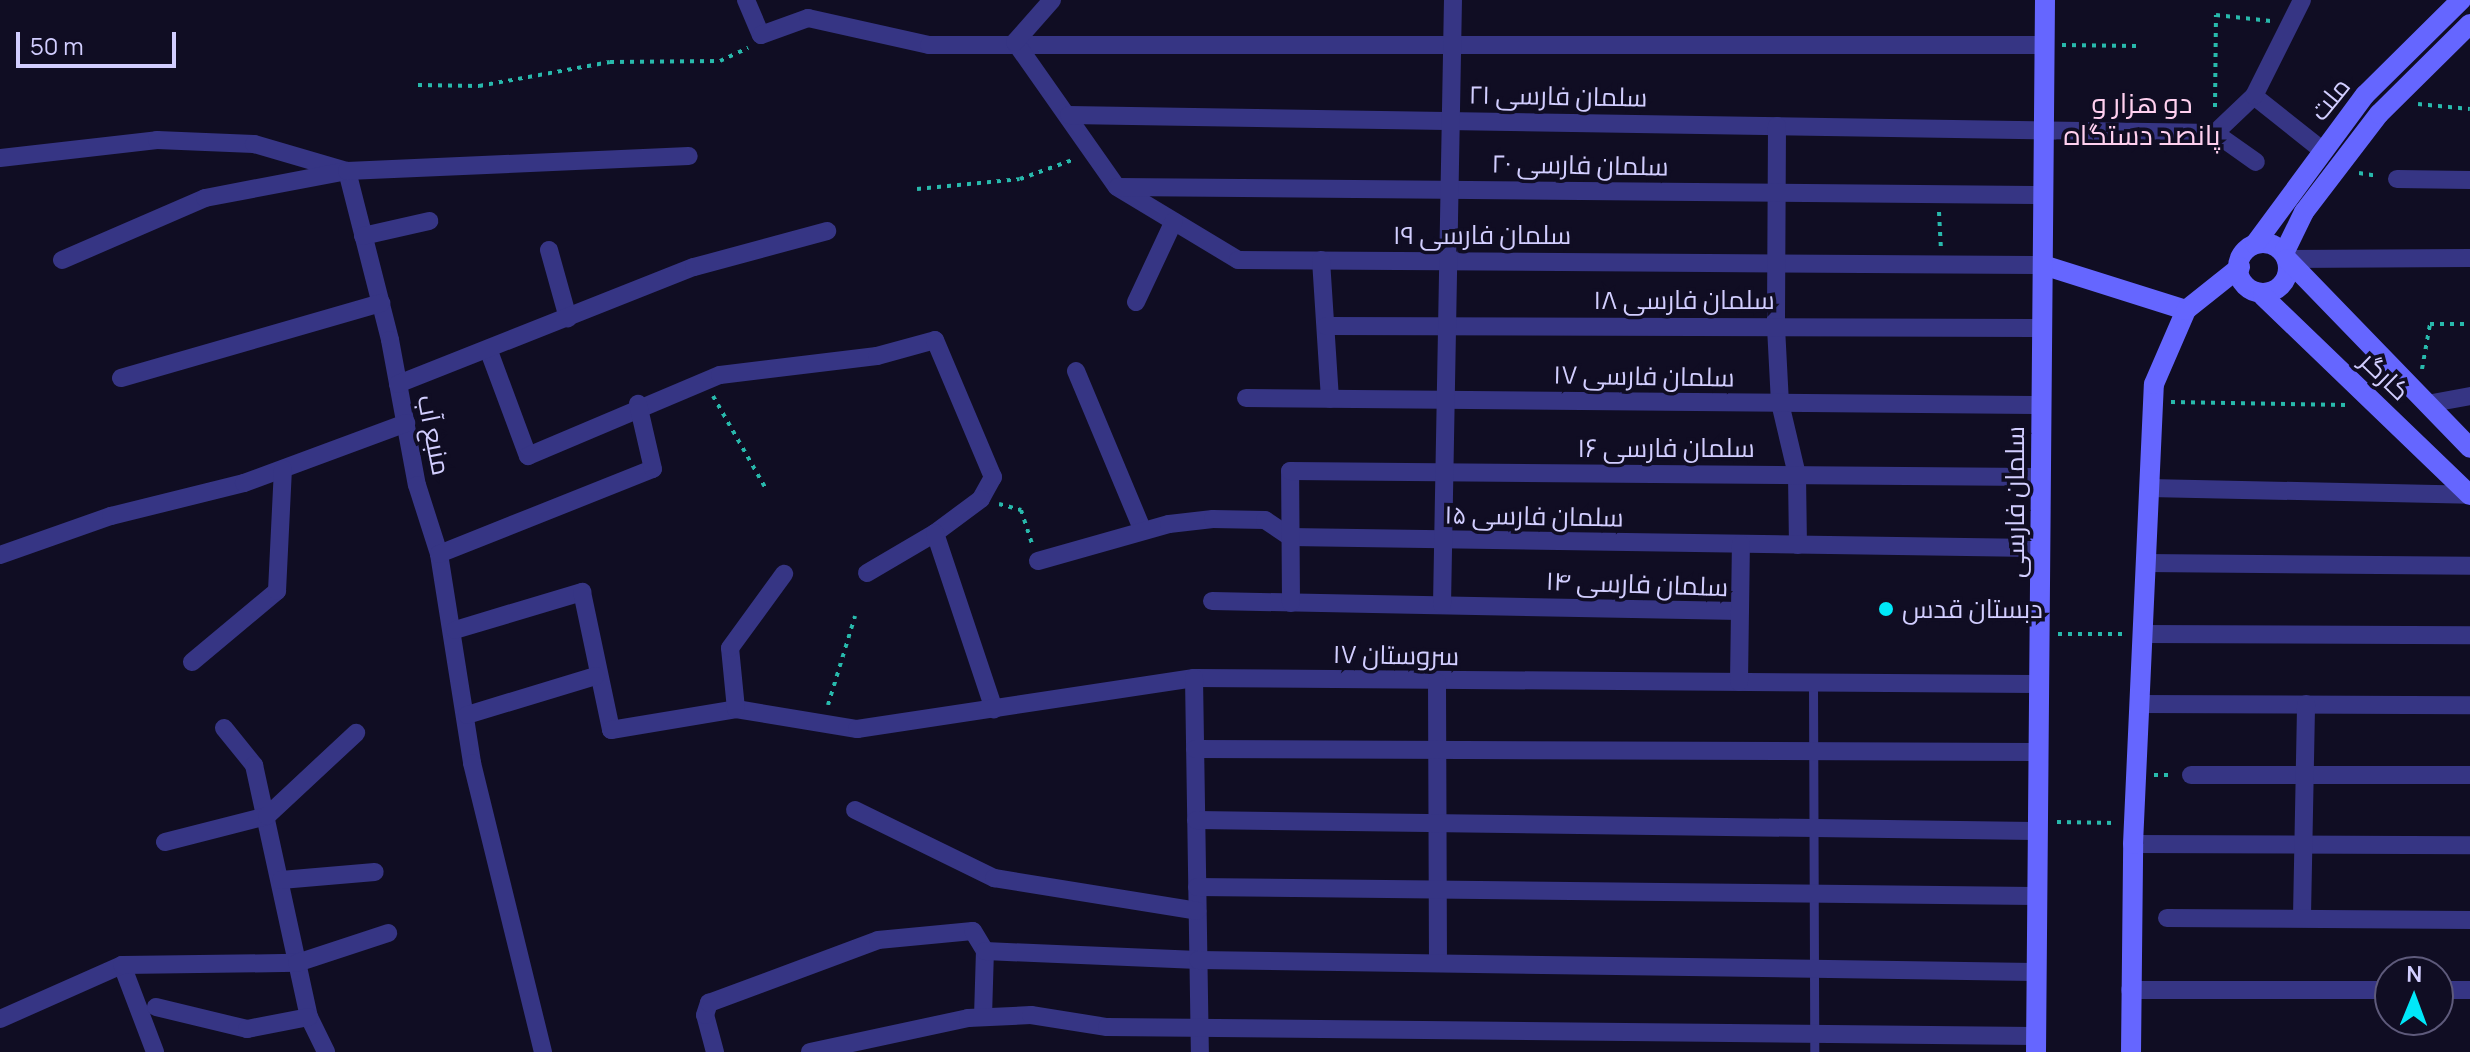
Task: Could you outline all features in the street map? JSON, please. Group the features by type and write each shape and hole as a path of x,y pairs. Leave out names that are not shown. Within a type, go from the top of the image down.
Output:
{"street":[{"path":"746,0 761,35 805,9 929,45 1015,42 2045,45"},
{"path":"1015,42 1052,0"},
{"path":"1442,605 1453,0"},
{"name":"سلمان فارسی","path":"2036,1044 2045,0"},
{"path":"2256,162 2215,133 2254,96 2302,0"},
{"name":"ملت","path":"2255,244 2365,95 2461,0"},
{"name":"ملت","path":"2286,255 2337,169 2392,101 2470,24"},
{"name":"سلمان فارسی ۱۹","path":"1015,42 1117,187 1238,260 2043,265"},
{"path":"2254,96 2322,150"},
{"name":"سلمان فارسی ۲۱","path":"1069,115 2215,133"},
{"path":"1777,126 1776,327 1780,403 1797,475 1798,545"},
{"path":"0,158 199,142 254,144 347,171"},
{"path":"62,260 205,198 347,171 689,156"},
{"name":"منبع آب","path":"347,171 439,554 455,630 467,715 543,1052"},
{"path":"2397,179 2470,180"},
{"name":"سلمان فارسی ۲۰","path":"1117,187 2043,195"},
{"path":"363,236 429,221"},
{"path":"1136,302 1174,221"},
{"path":"398,384 490,354 568,318 694,267 827,231"},
{"path":"2131,1052 2133,834 2153,402 2186,310 2240,267 2255,244 2273,239 2286,255 2470,258"},
{"path":"549,250 568,318"},
{"path":"2240,267 2243,289 2263,296 2279,283 2286,255"},
{"name":"کارگر","path":"2286,255 2470,448"},
{"path":"1321,260 1330,399"},
{"path":"2043,265 2186,310"},
{"name":"کارگر","path":"2263,296 2470,495"},
{"path":"121,378 381,303"},
{"name":"سلمان فارسی ۱۸","path":"1326,326 2042,328"},
{"path":"490,354 528,456 638,404 709,379 877,356 935,340 993,477 981,499 935,533 867,573"},
{"path":"1076,371 1143,531"},
{"path":"2422,399 2470,396"},
{"name":"سلمان فارسی ۱۷","path":"1246,398 2042,405"},
{"path":"439,554 653,469 638,404"},
{"path":"0,555 283,469 406,423"},
{"path":"192,662 277,591 283,469"},
{"name":"سلمان فارسی ۱۶","path":"1290,537 1290,471 2041,477"},
{"path":"2149,488 2470,495"},
{"name":"سلمان فارسی ۱۵","path":"1038,561 1143,531 1213,519 1265,520 1290,537 2040,548"},
{"path":"935,533 994,709"},
{"path":"1290,537 1291,603"},
{"path":"1740,611 1741,544"},
{"path":"2145,563 2470,566"},
{"path":"736,709 730,648 784,574"},
{"path":"455,630 582,592 595,676 467,715"},
{"name":"سلمان فارسی ۱۴","path":"1212,601 1740,611 1739,682"},
{"path":"2142,634 2470,635"},
{"name":"سروستان ۱۷","path":"595,676 611,730 736,709 857,729 1194,678 1739,682"},
{"path":"1194,678 1200,1052"},
{"path":"1437,682 1438,963"},
{"path":"1739,682 2039,684"},
{"path":"2139,704 2470,705"},
{"path":"2302,916 2306,704"},
{"path":"224,728 254,765 309,1017 326,1052"},
{"path":"165,842 267,816 356,733"},
{"path":"1195,749 2039,752"},
{"path":"2191,775 2470,775"},
{"path":"855,810 994,878 1197,911"},
{"path":"1196,820 1815,829 2038,827"},
{"path":"2133,834 2303,843 2470,845"},
{"path":"281,880 375,872"},
{"path":"1197,887 2038,896"},
{"path":"2167,918 2302,916 2470,920"},
{"path":"715,1052 705,1015 709,1003 797,966 919,934 973,931 985,951 983,1017"},
{"path":"0,1019 122,965 297,963 388,933"},
{"path":"985,951 1198,960 2037,972"},
{"path":"122,965 155,1052"},
{"path":"2130,990 2374,990"},
{"path":"156,1007 247,1029 309,1017"},
{"path":"810,1052 983,1017 1031,1015 1107,1027 1199,1024 1814,1043 2036,1044"}],"lane":[{"path":"1813,683 1814,1043"}],"path":[{"path":"2215,133 2216,15 2289,23"},
{"path":"418,85 492,84 610,62 720,61 761,35"},
{"path":"2045,45 2136,46"},
{"path":"2392,101 2470,109"},
{"path":"917,189 1020,179 1091,148"},
{"path":"2337,169 2397,179"},
{"path":"1938,194 1942,265"},
{"path":"2422,399 2430,324 2470,324"},
{"path":"709,379 765,487"},
{"path":"2153,402 2377,405"},
{"path":"981,499 1021,510 1038,561"},
{"path":"822,723 855,616"},
{"path":"2040,634 2142,634"},
{"path":"2136,775 2191,775"},
{"path":"2038,827 2133,834"}],"place":[{"name":"دبستان قدس","path":"1886,609"}],"district":[{"name":"دو هزار و پانصد دستگاه","path":"2142,118"}]}
